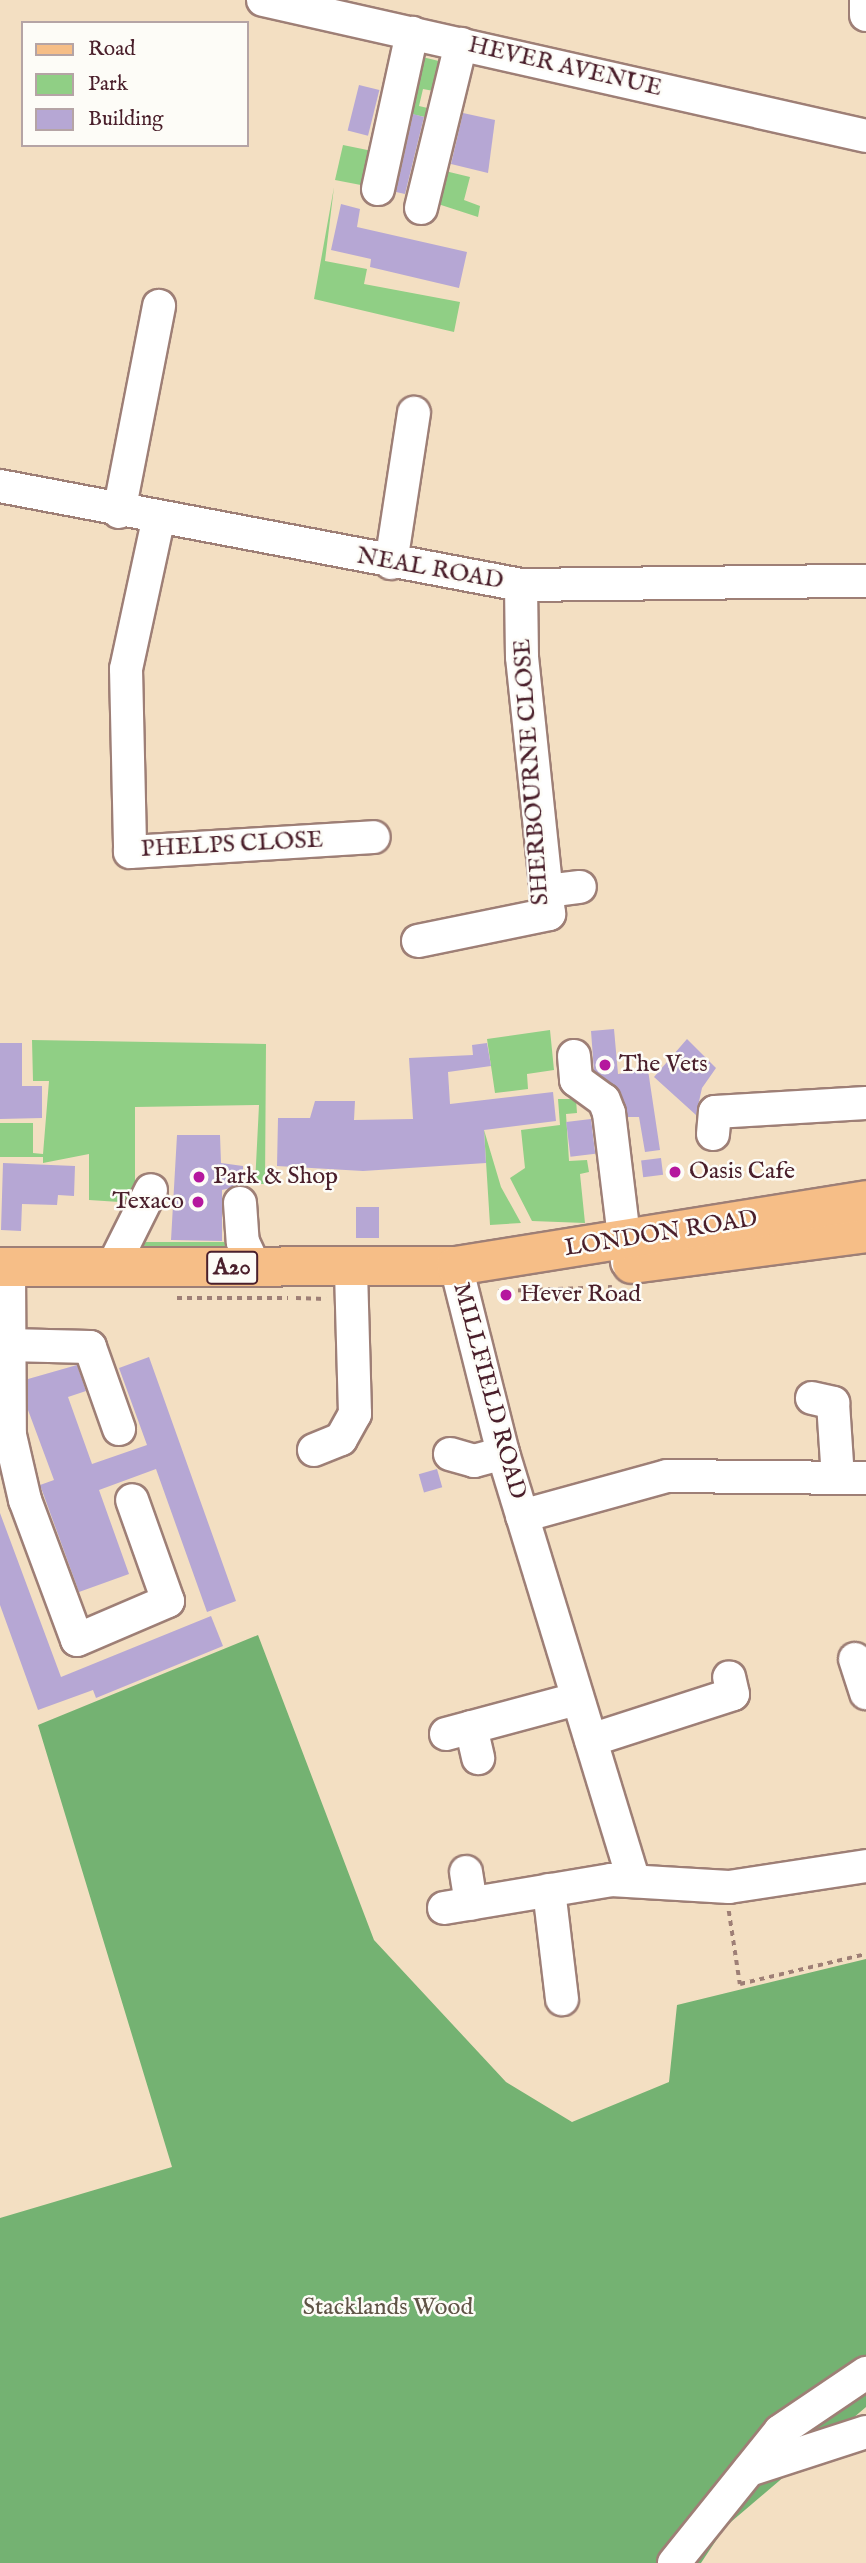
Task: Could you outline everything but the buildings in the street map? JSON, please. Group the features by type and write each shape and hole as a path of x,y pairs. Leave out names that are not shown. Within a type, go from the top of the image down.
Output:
{"main road":[{"name":"LONDON ROAD","path":"3,1267 456,1266 626,1253 664,1235 866,1200"},
{"name":"LONDON ROAD","path":"664,1235 866,1233"}],"street":[{"path":"866,0 866,15"},
{"name":"HEVER AVENUE","path":"269,1 866,136"},
{"path":"378,189 412,33"},
{"path":"421,208 461,44"},
{"path":"119,512 159,306"},
{"path":"391,563 414,413"},
{"name":"NEAL ROAD","path":"0,486 159,521 521,585 866,581"},
{"name":"PHELPS CLOSE","path":"159,521 126,669 130,852 374,836"},
{"name":"SHERBOURNE CLOSE","path":"418,941 549,914 522,657 521,585"},
{"path":"547,891 580,887"},
{"path":"574,1056 576,1080 604,1100 609,1113 626,1253"},
{"path":"715,1114 866,1103"},
{"path":"112,1268 151,1191"},
{"path":"240,1203 243,1242 255,1268"},
{"name":"MILLFIELD ROAD","path":"456,1266 503,1453 633,1878"},
{"path":"3,1267 13,1448 77,1640 167,1601 132,1500"},
{"path":"314,1450 341,1439 355,1414 351,1268"},
{"path":"8,1345 90,1347 119,1429"},
{"path":"812,1398 833,1403 852,1478"},
{"path":"450,1454 474,1461 503,1453"},
{"name":"MILLFIELD ROAD","path":"522,1516 667,1476 852,1478"},
{"path":"591,1740 733,1694 729,1677"},
{"path":"478,1758 459,1731 577,1699"},
{"path":"466,1872 458,1906 633,1878 729,1887 866,1866"},
{"path":"549,1890 562,1999"},
{"path":"688,2557 780,2431 866,2373"},
{"path":"749,2470 866,2432"}],"path":[{"path":"729,1887 728,1936 740,1984 866,1954"}],"green space":[{"path":"414,55 443,62 439,92 423,89 419,106 432,109 430,118 406,113"},
{"path":"343,145 382,153 366,186 335,180"},
{"path":"441,170 470,177 464,200 480,206 478,217 438,204"},
{"path":"334,187 325,261 367,269 364,284 460,302 454,332 314,299"},
{"path":"550,1030 554,1070 527,1074 528,1089 495,1093 487,1039"},
{"path":"32,1040 266,1044 265,1184 255,1184 259,1105 135,1107 135,1203 89,1200 89,1154 43,1163 43,1157 0,1157 0,1123 33,1123 33,1153 43,1154 49,1081 33,1081"},
{"path":"558,1099 576,1099 577,1113 566,1114 569,1161 587,1160 589,1172 580,1174 585,1223 532,1221 510,1178 525,1168 521,1130 560,1125"},
{"path":"484,1130 501,1187 521,1223 490,1225"},
{"path":"146,1242 224,1242 232,1249 140,1247"},
{"name":"Stacklands Wood","path":"258,1635 374,1940 506,2082 572,2122 669,2082 677,2005 866,1959 866,2407 725,2527 701,2563 0,2563 0,2218 172,2167 38,1725"}],"place":[{"name":"The Vets","path":"605,1065"},
{"name":"Oasis Cafe","path":"675,1172"},
{"name":"Park & Shop","path":"199,1177"},
{"name":"Texaco","path":"198,1202"},
{"name":"Hever Road","path":"506,1295"}]}
